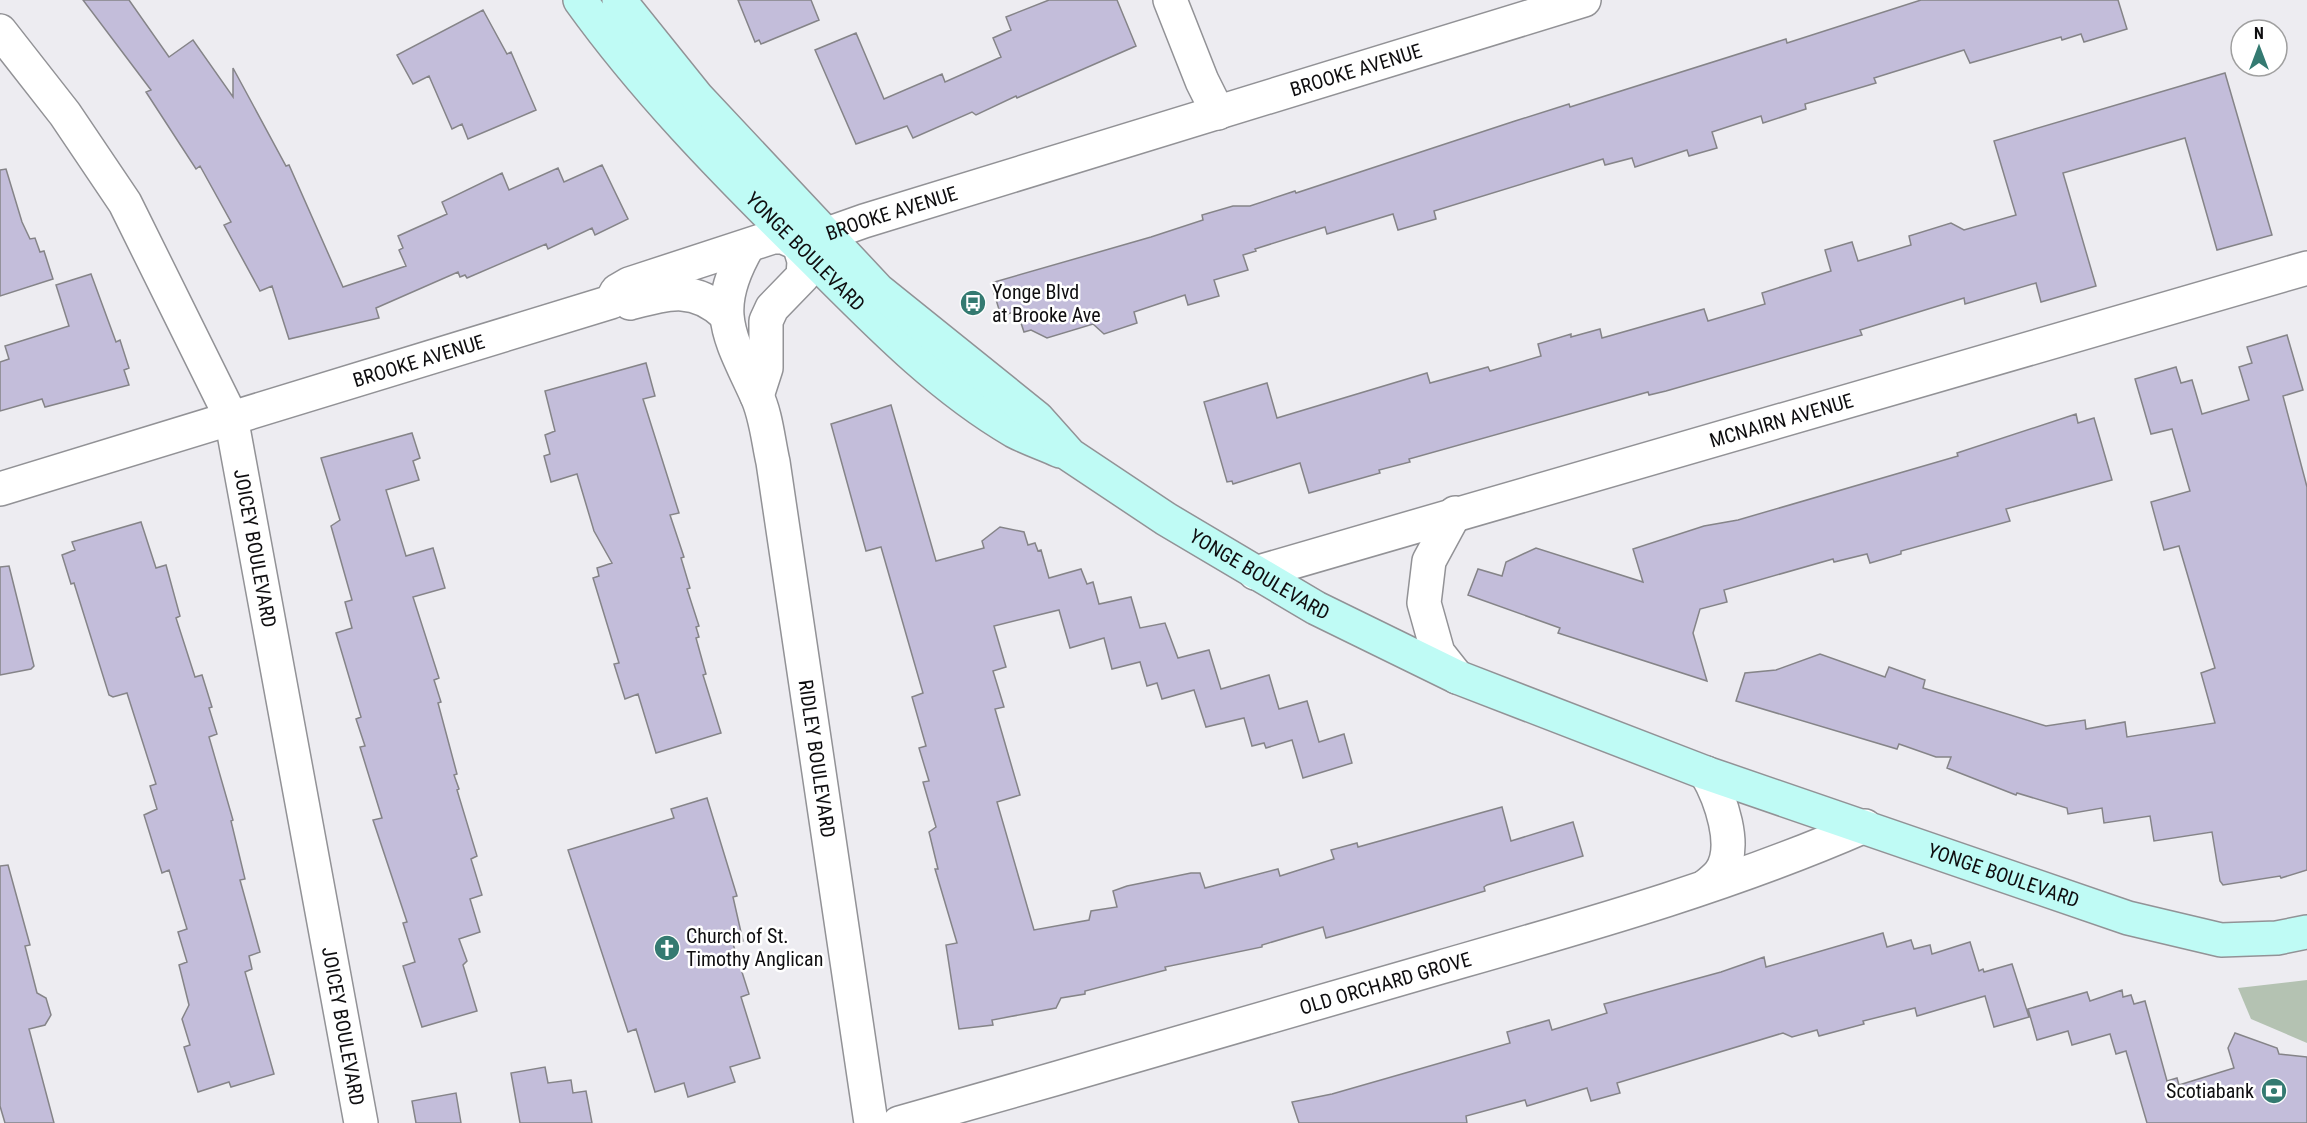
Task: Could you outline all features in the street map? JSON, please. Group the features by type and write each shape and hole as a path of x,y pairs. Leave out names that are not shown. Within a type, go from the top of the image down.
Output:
{"street":[{"name":"YONGE BOULEVARD","path":"580,0 657,95 734,181 878,290 1037,418 1070,455 1117,489 1255,573 1372,638 1457,677 1706,773 2128,918 2179,932 2221,940 2277,938 2307,932"},
{"name":"YONGE BOULEVARD","path":"619,0 812,240"},
{"path":"1170,0 1202,81 1218,113"},
{"name":"BROOKE AVENUE","path":"0,489 611,302 617,291 629,284 773,237 812,240 1584,0"},
{"name":"JOICEY BOULEVARD","path":"0,31 65,114 125,203 231,417 361,1123"},
{"path":"757,396 766,368 766,321 772,308 803,276 804,261 812,240"},
{"name":"RIDLEY BOULEVARD","path":"748,246 732,276 725,314 740,364 757,396 774,462 871,1123"},
{"name":"MCNAIRN AVENUE","path":"1255,573 1455,513 2307,268"},
{"path":"611,302 628,304 661,295 691,294 709,300 725,314"},
{"path":"1455,513 1430,561 1424,603 1438,653 1457,677"},
{"path":"1706,773 1724,811 1727,853 1721,872 1706,886"},
{"name":"OLD ORCHARD GROVE","path":"899,1123 1602,920 1776,864 1865,826"}],"green space":[{"path":"2307,980 2307,1043 2251,1019 2238,988"}],"building":[{"path":"83,0 129,0 169,57 193,40 233,97 233,68 286,166 289,165 343,287 406,266 399,250 403,248 398,236 447,214 442,202 502,173 509,190 558,168 564,182 602,165 628,219 595,235 592,228 548,249 546,244 467,278 465,275 460,277 458,272 376,308 379,318 289,339 272,286 260,291 224,225 231,222 200,166 196,169 146,92 151,90"},
{"path":"738,0 811,0 819,20 761,44 759,40 755,42"},
{"path":"1049,0 1117,0 1136,46 976,115 972,112 913,138 907,126 856,144 815,50 856,33 884,99 942,74 945,82 1001,57 993,38 1011,30 1006,17"},
{"path":"1921,0 2118,0 2127,29 2084,42 2081,34 2062,40 2061,37 1970,63 1964,50 1874,78 1876,83 1805,104 1806,109 1763,123 1761,116 1712,132 1717,148 1689,156 1687,150 1635,167 1632,158 1605,165 1603,159 1434,211 1436,219 1398,230 1393,214 1327,234 1325,227 1255,249 1256,251 1243,255 1248,270 1214,280 1219,296 1188,305 1185,295 1134,312 1137,323 1104,334 1093,324 1047,338 1031,330 1024,332 1017,311 1001,316 991,283 1151,237 1203,220 1202,215 1233,206 1250,206 1295,191 1296,193 1569,104 1570,107 1786,39 1787,43"},
{"path":"483,10 507,54 511,52 536,110 468,139 462,124 452,129 429,76 413,84 397,55"},
{"path":"2225,73 2272,235 2217,250 2185,138 2063,173 2096,286 2041,302 2036,283 1965,304 1964,298 1860,330 1862,335 1666,391 1649,395 1648,392 1409,459 1410,462 1379,470 1380,473 1309,493 1300,463 1233,484 1232,481 1227,482 1204,402 1267,383 1277,418 1427,373 1430,383 1488,367 1490,371 1541,356 1538,344 1571,334 1571,337 1600,329 1602,338 1704,309 1708,321 1765,304 1762,293 1831,271 1825,250 1852,242 1858,261 1911,245 1909,236 1951,223 1964,230 2016,215 1994,141"},
{"path":"6,169 22,222 30,239 35,238 40,252 44,251 53,279 0,296 0,170"},
{"path":"91,274 116,342 120,340 129,368 124,370 129,385 45,407 42,399 0,411 0,362 9,359 5,346 69,326 56,285"},
{"path":"2287,335 2303,390 2283,396 2307,487 2307,870 2281,878 2280,876 2223,885 2220,881 2212,832 2154,841 2150,816 2104,823 2102,808 2068,814 2067,808 2017,793 2016,795 1947,768 1951,757 1936,757 1899,744 1897,749 1736,701 1745,673 1776,670 1820,654 1885,677 1889,667 1925,680 1923,688 2046,726 2085,720 2086,729 2125,722 2127,737 2215,723 2201,673 2215,668 2179,546 2164,550 2151,502 2190,491 2172,429 2151,434 2135,379 2176,367 2181,383 2192,380 2202,414 2249,400 2239,367 2252,363 2247,347"},
{"path":"646,363 655,396 643,399 679,513 670,515 684,557 681,558 690,588 687,589 699,626 696,627 699,637 696,638 706,674 703,675 721,733 656,753 638,694 625,699 614,664 619,663 593,578 599,576 597,568 612,563 594,531 577,474 551,482 544,456 550,454 545,435 555,431 545,391"},
{"path":"891,405 936,561 984,548 982,541 1000,527 1024,532 1028,545 1035,543 1038,551 1041,550 1049,578 1081,569 1087,584 1093,582 1099,604 1131,597 1140,628 1165,623 1178,658 1209,650 1221,689 1269,675 1279,709 1307,701 1319,742 1344,734 1352,763 1303,778 1292,740 1266,748 1264,743 1252,746 1244,718 1206,727 1194,690 1162,699 1157,683 1147,686 1140,662 1112,669 1104,638 1070,648 1059,610 994,626 1006,667 993,671 1004,707 995,709 1020,795 997,802 1034,930 1089,920 1091,911 1117,907 1113,891 1127,886 1191,873 1200,873 1205,888 1278,869 1280,876 1334,859 1331,850 1357,843 1358,847 1502,807 1511,841 1573,822 1583,856 1487,885 1484,887 1485,891 1326,938 1323,927 1262,945 1262,947 1165,967 1166,970 1085,991 1085,994 1061,998 1056,1008 992,1020 993,1025 959,1029 946,945 957,943 935,869 938,869 929,832 936,827 923,782 929,781 919,748 926,746 912,697 923,693 881,547 866,551 831,424"},
{"path":"2076,414 2078,423 2094,418 2112,480 2006,509 2010,521 1901,551 1901,554 1870,563 1867,554 1834,562 1833,559 1724,590 1727,602 1700,609 1693,633 1707,681 1558,633 1560,628 1468,595 1478,569 1502,576 1506,562 1536,548 1643,582 1633,549 1704,526 1738,520 1958,456 1957,453"},
{"path":"412,433 420,458 413,461 419,480 386,490 406,556 433,548 445,588 413,597 439,678 434,680 441,702 438,703 457,774 454,775 459,789 457,790 477,856 471,859 482,895 470,899 480,932 459,939 467,961 463,965 477,1011 422,1027 403,966 415,962 403,923 407,922 373,820 382,818 360,747 365,746 356,719 361,717 336,633 352,628 345,602 352,600 331,526 340,520 321,458"},
{"path":"141,522 156,568 166,565 180,616 176,618 195,677 202,675 212,707 209,708 217,734 209,737 233,820 231,821 245,879 240,880 260,952 249,956 252,969 245,972 274,1074 231,1087 229,1082 198,1092 184,1047 190,1045 182,1019 189,1005 179,965 187,962 178,932 187,929 169,870 162,873 144,815 157,809 150,786 156,784 127,693 113,697 109,695 74,583 71,584 62,555 75,550 72,542"},
{"path":"9,566 34,666 31,669 0,675 0,567"},
{"name":"Church of St. Timothy Anglican","path":"707,798 737,896 733,897 743,941 733,944 749,994 741,997 760,1058 730,1067 735,1082 688,1097 684,1083 655,1092 636,1029 628,1032 568,850 674,818 671,809"},
{"path":"8,865 30,945 25,946 37,993 46,998 51,1015 45,1025 29,1029 54,1123 5,1123 0,1106 0,866"},
{"path":"1883,933 1887,947 1911,940 1914,949 1930,945 1932,954 1970,942 1979,971 1983,969 1984,972 2012,964 2029,1017 1994,1027 1985,996 1917,1016 1915,1008 1863,1021 1864,1024 1819,1036 1817,1030 1792,1037 1783,1033 1617,1083 1620,1093 1591,1101 1587,1088 1527,1106 1525,1100 1466,1116 1467,1123 1299,1123 1292,1102 1332,1094 1510,1043 1507,1032 1549,1020 1552,1030 1607,1013 1604,1004 1721,972 1764,957 1766,967"},
{"path":"2122,990 2123,997 2131,995 2134,1004 2145,1001 2167,1081 2177,1078 2179,1085 2234,1068 2228,1048 2235,1033 2277,1048 2279,1054 2307,1057 2307,1123 2147,1123 2126,1051 2116,1054 2110,1034 2072,1045 2068,1031 2037,1040 2028,1009 2087,992 2090,1001"},
{"path":"545,1067 548,1083 571,1080 573,1093 586,1091 592,1123 520,1123 511,1073"},
{"path":"456,1093 461,1123 416,1123 412,1101"}],"place":[{"name":"Yonge Blvd at Brooke Ave","path":"973,303"},
{"name":"Church of St. Timothy Anglican","path":"667,948"},
{"name":"Scotiabank","path":"2274,1091"}]}
